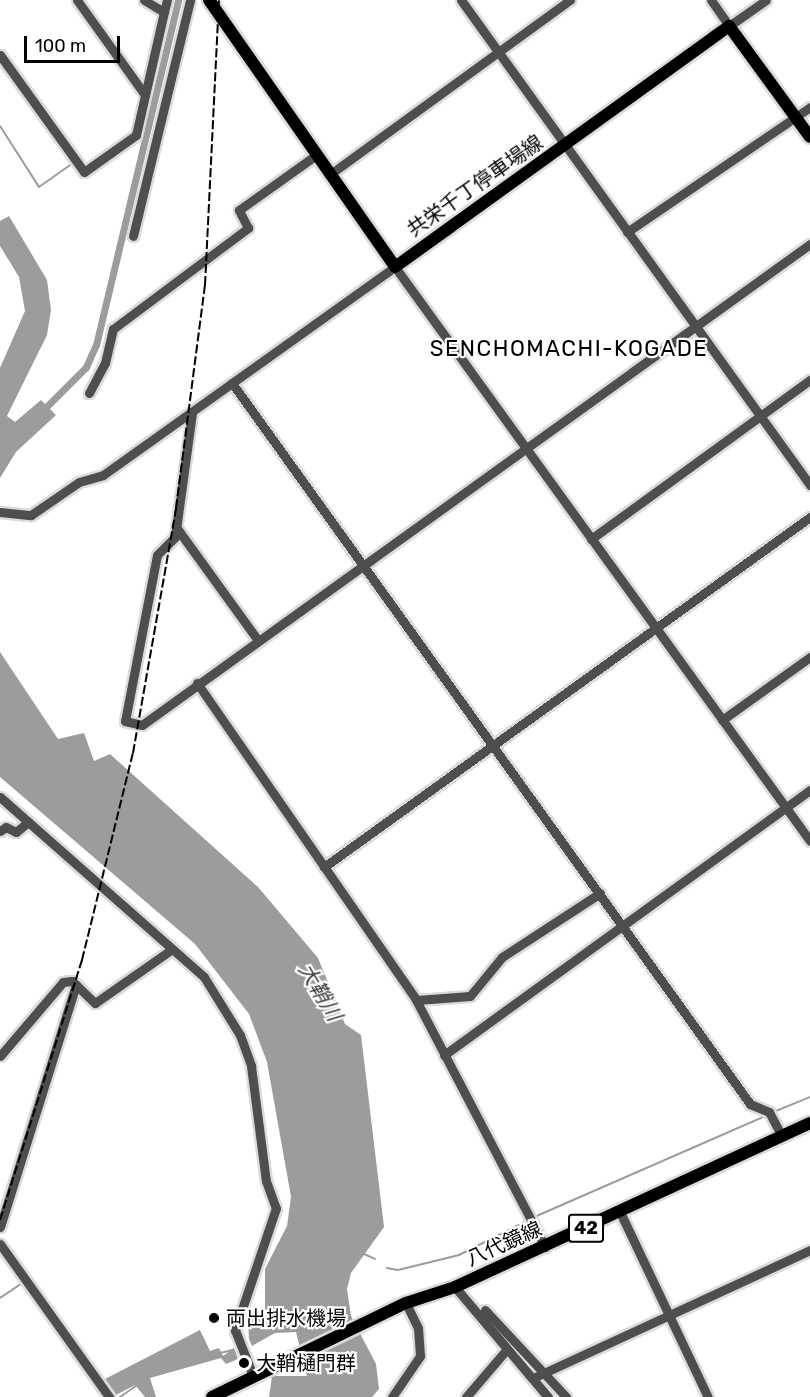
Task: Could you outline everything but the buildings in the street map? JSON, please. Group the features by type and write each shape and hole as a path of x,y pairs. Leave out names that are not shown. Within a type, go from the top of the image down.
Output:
{"main road":[{"path":"215,2 329,175 395,267"},
{"path":"729,26 810,137"},
{"name":"共栄千丁停車場線","path":"395,267 729,26"},
{"name":"八代鏡線","path":"212,1397 406,1303 455,1287 781,1135 810,1124"}],"street":[{"path":"76,0 145,95"},
{"path":"144,0 164,12"},
{"path":"0,56 84,172 136,135 167,0"},
{"path":"133,236 190,0"},
{"path":"462,0 810,485"},
{"path":"329,175 570,0"},
{"path":"711,0 729,26 766,0"},
{"path":"627,232 794,114 810,107"},
{"path":"89,393 105,363 114,329 248,228 239,210 316,155"},
{"path":"192,413 175,537 157,555 125,721 142,725 257,639 810,244"},
{"path":"0,512 31,515 79,482 103,475 395,267 810,841"},
{"path":"591,539 810,380"},
{"path":"232,383 750,1104 770,1114 781,1135"},
{"path":"324,867 810,517"},
{"path":"177,527 257,639"},
{"path":"722,720 810,657"},
{"path":"197,683 417,1000 545,1247"},
{"path":"444,1055 810,790"},
{"path":"0,797 204,977 240,1035 251,1066 266,1181 276,1208 236,1334"},
{"path":"0,831 6,827 16,832 28,822"},
{"path":"417,1000 470,996 502,957 600,893"},
{"path":"0,1056 63,982 76,986 95,1002 172,949"},
{"path":"0,1227 76,986"},
{"path":"620,1212 708,1397"},
{"path":"0,1244 107,1395"},
{"path":"533,1378 810,1250"},
{"path":"455,1287 496,1331 545,1396"},
{"path":"396,1395 417,1365 422,1345 406,1303"},
{"path":"484,1310 496,1331"},
{"path":"233,1315 236,1334 253,1376"},
{"path":"513,1352 544,1372 566,1397"},
{"path":"466,1397 513,1352"}],"water":[{"path":"9,216 47,280 51,310 47,335 7,416 15,422 41,400 56,415 16,452 0,478 0,368 25,311 19,277 0,246 0,221"},
{"name":"大鞘川","path":"0,652 58,739 84,733 94,761 110,754 258,887 318,958 345,1024 361,1035 384,1227 351,1273 347,1289 351,1316 376,1364 379,1389 372,1397 269,1397 272,1376 307,1376 296,1332 275,1333 252,1346 249,1339 248,1320 265,1316 265,1269 287,1226 291,1197 267,1062 249,1014 195,944 0,777"},
{"path":"200,1330 210,1351 219,1348 223,1356 234,1348 238,1359 226,1364 221,1358 150,1378 156,1397 145,1397 135,1385 112,1397 103,1380"}],"waterway":[{"path":"42,411 86,367 96,345 178,0"},
{"path":"0,126 39,187 73,163"},
{"path":"771,1113 810,1097"},
{"path":"532,1218 766,1116"},
{"path":"387,1268 398,1270 459,1255 527,1221"},
{"path":"0,1253 102,1397"},
{"path":"364,1254 375,1259"},
{"path":"0,1298 22,1283"},
{"path":"220,1353 233,1350"},
{"path":"120,1397 137,1385"}],"railway":[{"path":"0,1220 82,960 133,753 176,508 205,285 219,0"}],"place":[{"name":"両出排水機場","path":"214,1318"},
{"name":"大鞘樋門群","path":"244,1363"}],"district":[{"name":"SENCHOMACHI-KOGADE","path":"569,349"}]}
